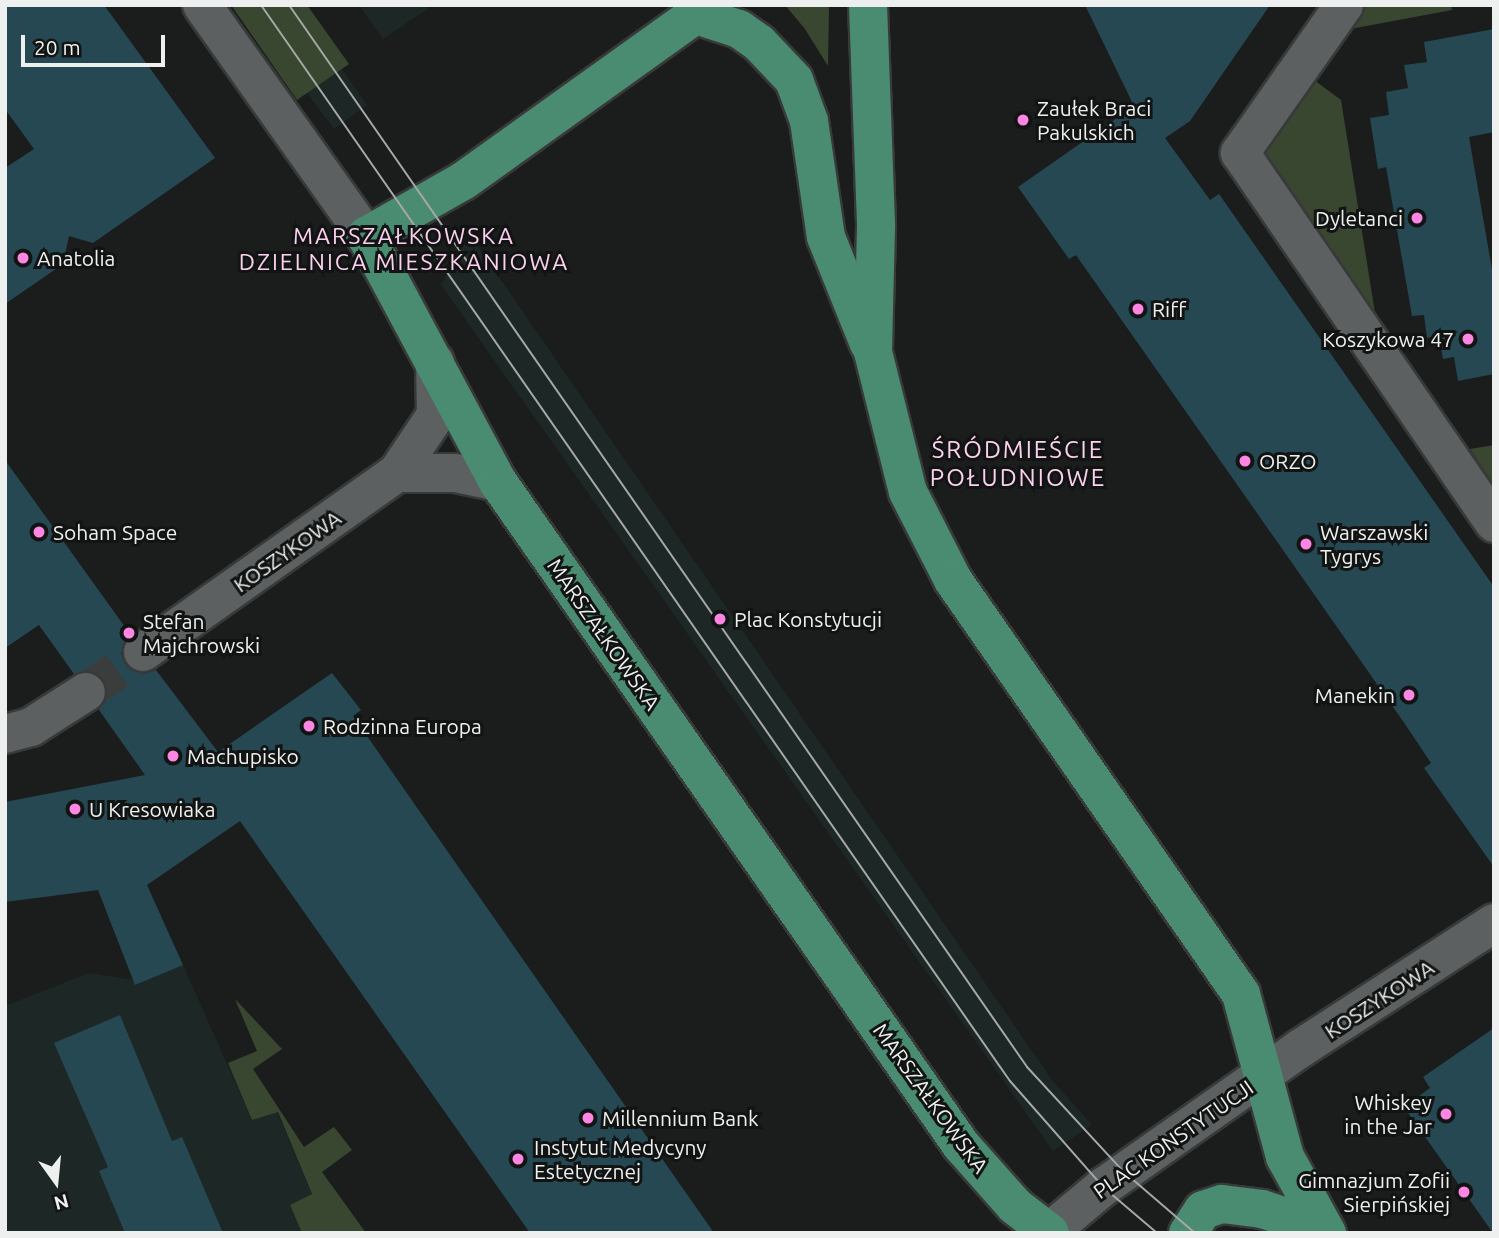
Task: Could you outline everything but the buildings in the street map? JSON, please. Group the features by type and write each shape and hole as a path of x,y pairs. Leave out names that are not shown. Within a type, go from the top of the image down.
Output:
{"main road":[{"name":"PLAC KONSTYTUCJI","path":"868,5 876,228 873,352 895,451 924,531 953,580 1222,962 1241,993 1263,1075"},
{"path":"366,236 463,181 704,11 760,43 794,80 809,121 826,237 873,352"},
{"name":"MARSZAŁKOWSKA","path":"366,236 498,482 961,1145 1015,1206 1049,1232"},
{"path":"1263,1075 1285,1157 1326,1232"},
{"path":"1188,1233 1203,1210 1222,1204 1262,1209 1326,1232"}],"street":[{"name":"MARSZAŁKOWSKA","path":"202,5 366,236"},
{"path":"1344,5 1240,153 1494,523"},
{"name":"KOSZYKOWA","path":"143,652 397,473 436,415 435,362"},
{"path":"397,473 455,473 498,482"},
{"path":"5,734 31,727 86,692"},
{"name":"KOSZYKOWA","path":"1263,1075 1494,923"},
{"name":"PLAC KONSTYTUCJI","path":"1049,1232 1103,1187 1263,1075"}],"shaded area":[{"path":"298,5 367,105 334,129 307,93"},
{"path":"359,5 431,5 432,6 383,39"},
{"path":"470,235 1052,1080 1092,1125 1053,1151 441,285"},
{"path":"174,945 252,1120 277,1112 312,1195 290,1206 302,1233 5,1233 5,1006 89,973 134,980"}],"green space":[{"path":"231,5 307,5 349,64 297,100"},
{"path":"785,5 829,5 828,66 805,29"},
{"path":"1363,5 1451,5 1452,10 1345,30"},
{"path":"1310,77 1341,100 1375,313 1261,150"},
{"path":"1494,445 1494,485 1470,449"},
{"path":"235,999 282,1049 253,1069 304,1147 334,1127 352,1150 322,1172 366,1233 302,1233 290,1205 312,1194 278,1112 252,1120 228,1063 257,1051"}],"tunnel":[{"path":"86,692 143,652"}],"tram line":[{"path":"261,5 1010,1081 1103,1187 1157,1233"},
{"path":"289,5 1027,1067 1124,1172 1195,1233"}],"place":[{"name":"Zaułek Braci Pakulskich","path":"1023,120"},
{"name":"Dyletanci","path":"1417,218"},
{"name":"Anatolia","path":"23,258"},
{"name":"Riff","path":"1138,309"},
{"name":"Koszykowa 47","path":"1468,339"},
{"name":"ORZO","path":"1245,461"},
{"name":"Soham Space","path":"39,532"},
{"name":"Warszawski Tygrys","path":"1306,544"},
{"name":"Plac Konstytucji","path":"720,619"},
{"name":"Stefan Majchrowski","path":"129,633"},
{"name":"Manekin","path":"1409,695"},
{"name":"Rodzinna Europa","path":"309,726"},
{"name":"Machupisko","path":"173,756"},
{"name":"U Kresowiaka","path":"75,809"},
{"name":"Whiskey in the Jar","path":"1446,1114"},
{"name":"Millennium Bank","path":"588,1118"},
{"name":"Instytut Medycyny Estetycznej","path":"518,1159"},
{"name":"Gimnazjum Zofii Sierpińskiej","path":"1464,1192"}],"district":[{"name":"MARSZAŁKOWSKA DZIELNICA MIESZKANIOWA","path":"404,249"},
{"name":"ŚRÓDMIEŚCIE POŁUDNIOWE","path":"1018,464"}]}
